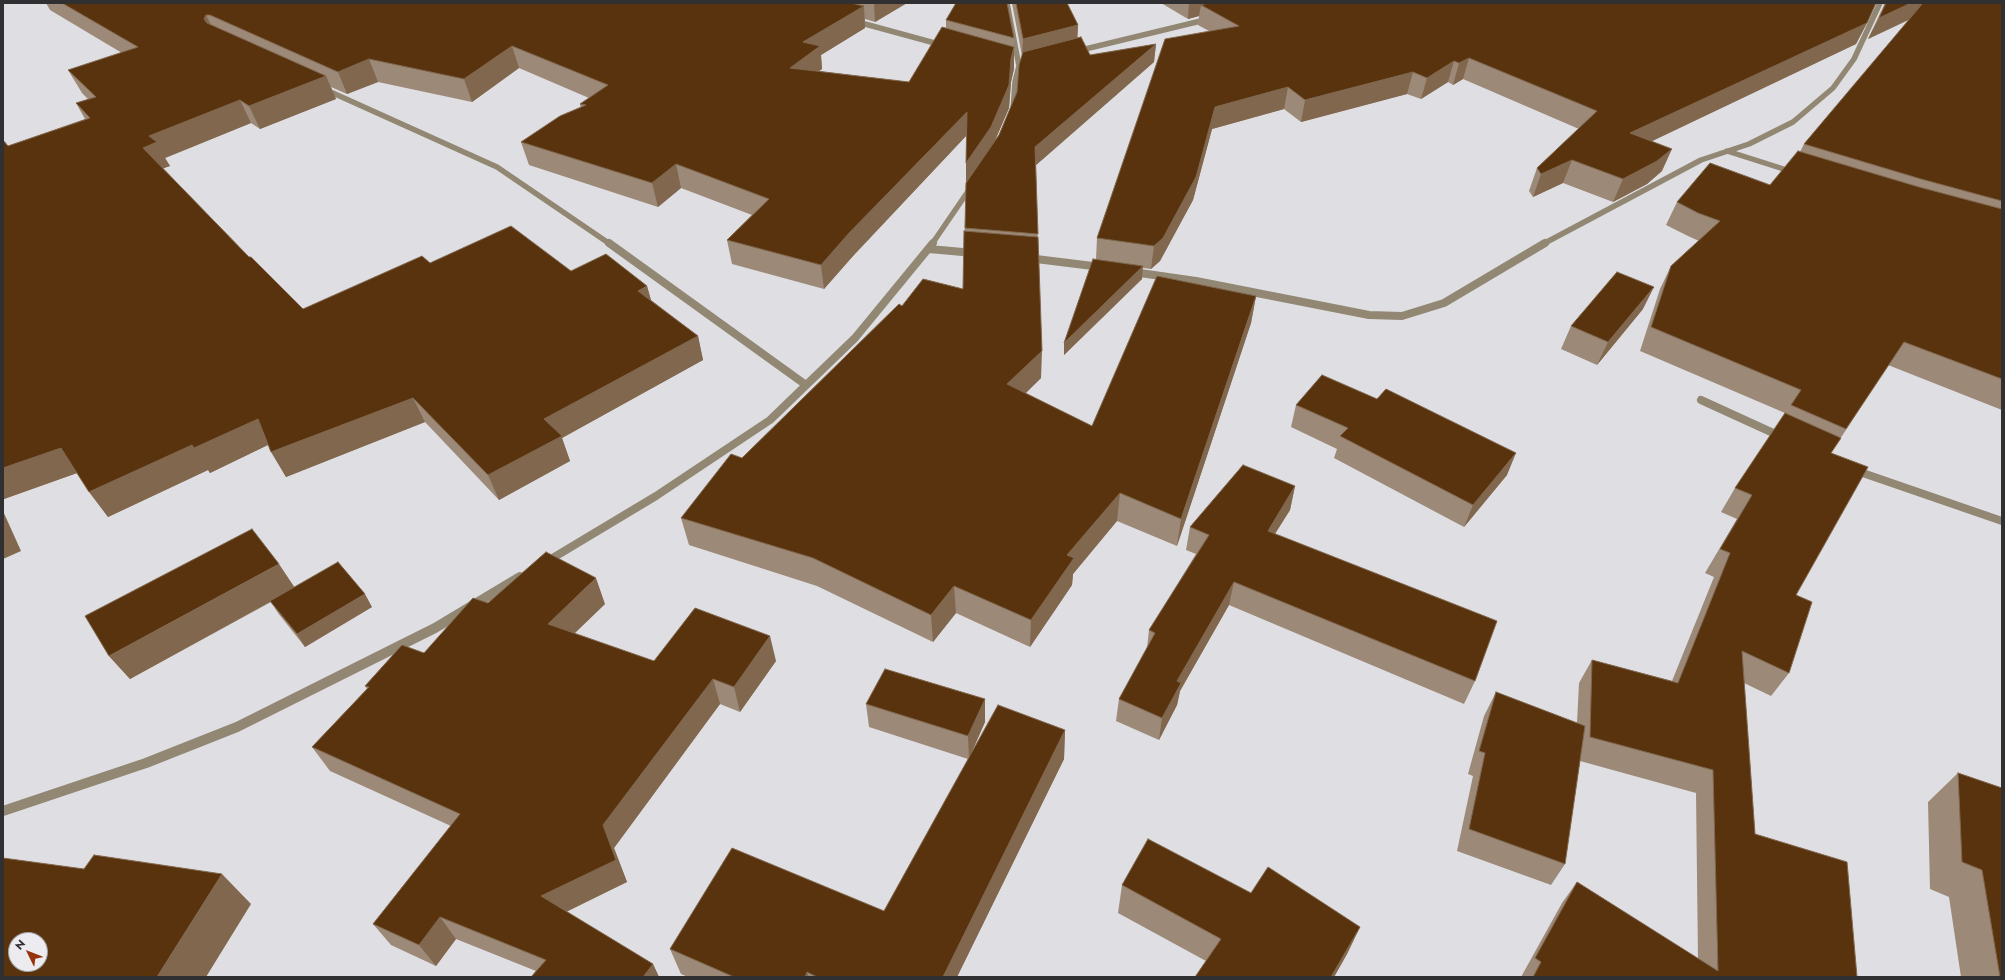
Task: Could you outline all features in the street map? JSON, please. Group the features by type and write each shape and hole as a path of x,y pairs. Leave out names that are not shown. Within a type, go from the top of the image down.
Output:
{"street":[{"path":"1007,3 1019,65 1015,82 1013,109 1010,117"},
{"path":"1126,271 1196,281 1369,315 1402,316 1444,304 1517,258 1664,179 1701,160 1749,144 1793,122 1833,88 1854,59 1872,17 1880,3"},
{"path":"1071,53 1212,18"},
{"path":"849,20 945,46"},
{"path":"317,85 497,166 581,223 806,385"},
{"path":"1727,151 1802,174"},
{"path":"541,565 656,496 770,420 855,338 929,249 978,178"},
{"path":"929,249 982,254"},
{"path":"1019,257 1111,269"},
{"path":"1701,400 1788,440"},
{"path":"1846,466 2002,521"},
{"path":"3,811 146,762 237,727 436,628 528,573"}],"building":[{"path":"62,3 851,3 864,6 803,42 820,46 790,68 909,82 942,27 1014,47 1011,59 1009,85 991,127 966,163 967,112 850,232 821,265 727,240 769,199 676,164 652,183 521,142 560,116 586,105 580,104 608,85 512,46 464,79 369,59 338,72 210,15 206,15 204,19 207,23 326,76 249,106 240,100 149,136 157,142 143,148 249,257 251,257 303,309 422,256 430,263 511,226 571,271 606,254 647,286 638,291 698,336 544,419 562,436 488,475 413,398 271,452 258,419 194,448 192,445 89,492 61,448 3,468 3,140 8,146 90,118 76,103 96,97 68,70 138,47"},
{"path":"956,3 1007,3 1014,38 946,20"},
{"path":"1016,3 1067,3 1078,25 1023,39"},
{"path":"1208,3 1876,3 1867,23 1630,133 1672,149 1657,161 1623,179 1572,160 1541,174 1537,168 1597,111 1469,58 1459,63 1454,61 1427,78 1413,72 1305,100 1288,87 1215,107 1196,177 1163,238 1154,246 1097,238 1165,39 1239,26 1201,5"},
{"path":"1886,3 1911,3 1879,18"},
{"path":"1923,3 2002,3 2002,201 1921,179 1804,144"},
{"path":"1081,37 1090,55 1156,44 1035,147 1038,234 965,228 966,183 999,135 1017,92 1019,65 1023,52"},
{"path":"1798,151 1919,187 2002,209 2002,379 1904,342 1846,429 1791,405 1801,390 1651,327 1671,266 1720,221 1698,213 1677,202 1710,163 1770,185"},
{"path":"964,231 1038,237 1042,351 1007,384 1092,426 1157,276 1256,296 1181,519 1120,493 1067,555 1074,558 1031,620 954,586 931,615 813,558 681,518 731,454 742,458 899,304 902,306 923,279 963,289"},
{"path":"1093,259 1143,266 1064,343"},
{"path":"1617,272 1654,287 1608,342 1571,326"},
{"path":"1322,375 1377,399 1386,389 1516,453 1473,505 1340,436 1348,428 1296,405"},
{"path":"1785,413 1841,438 1831,453 1868,467 1796,595 1812,602 1789,673 1742,651 1755,834 1847,862 1857,977 1533,977 1541,962 1535,958 1577,882 1718,971 1713,770 1590,737 1592,660 1678,683 1730,553 1720,549 1752,495 1735,488"},
{"path":"1243,465 1295,486 1268,531 1497,621 1475,681 1234,582 1177,681 1181,683 1162,718 1119,699 1155,633 1149,630 1209,535 1190,527"},
{"path":"252,529 279,564 109,656 85,616"},
{"path":"546,552 596,578 548,624 654,661 695,608 770,636 734,687 713,679 603,825 616,860 541,896 653,964 643,977 531,977 546,960 440,917 419,945 373,924 460,814 312,747 369,687 365,686 402,645 424,653 473,598 488,603"},
{"path":"338,562 365,594 297,634 270,601"},
{"path":"885,669 985,699 968,736 866,704"},
{"path":"1496,692 1585,726 1565,864 1469,829 1485,753 1479,751"},
{"path":"998,705 1065,730 943,977 817,977 807,972 805,977 734,977 670,949 732,848 884,911"},
{"path":"1958,773 2002,788 2002,977 2000,977 1982,870 1962,862"},
{"path":"1148,839 1251,893 1268,867 1360,927 1331,977 1195,977 1221,939 1122,885"},
{"path":"94,855 222,874 157,977 3,977 3,858 84,869"}]}
